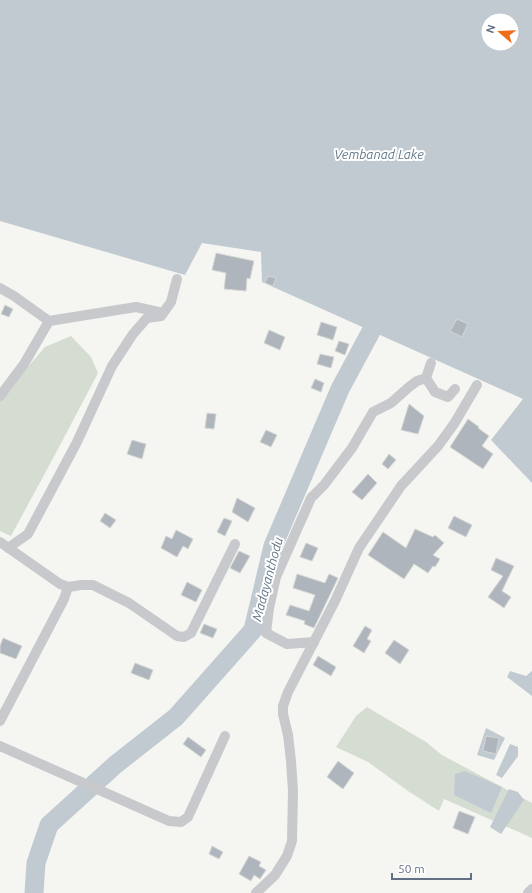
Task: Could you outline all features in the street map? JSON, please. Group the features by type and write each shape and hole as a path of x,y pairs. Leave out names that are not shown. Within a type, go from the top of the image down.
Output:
{"street":[{"path":"4,545 28,534 77,442 112,366 133,334 146,318 161,316 171,302 176,279"},
{"path":"0,288 14,296 48,321 136,307 163,313"},
{"path":"0,396 24,364 48,321"},
{"path":"426,378 431,363"},
{"path":"426,378 435,392 448,398 455,389"},
{"path":"314,642 287,644 266,633 269,608 276,577 311,498 324,485 352,448 373,412 391,403 417,381 426,378"},
{"path":"256,893 275,875 287,856 292,841 293,791 291,761 288,735 283,714 283,706 288,692 335,601 359,548 401,486 438,446 454,424 477,385"},
{"path":"4,545 60,584 68,587 93,585 129,603 177,636 184,637 191,634 235,544"},
{"path":"0,721 64,599 68,587"},
{"path":"0,746 169,821 180,822 188,817 225,736"},
{"path":"528,893 532,889"}],"shaded area":[{"path":"71,336 91,357 98,373 11,536 0,531 0,399 45,347"},
{"path":"367,707 426,742 442,755 532,803 532,838 444,799 439,811 368,762 336,747 356,716"}],"water":[{"name":"Vembanad Lake","path":"0,0 532,0 532,483 491,440 523,399 262,282 261,252 202,243 185,275 0,221"},
{"path":"510,671 526,676 532,671 532,696 507,677"},
{"path":"486,728 505,738 494,760 477,755"},
{"path":"510,744 518,747 518,756 502,778 496,775"},
{"path":"465,771 502,787 491,813 454,795 455,774"},
{"path":"509,789 518,792 524,800 501,834 490,827"}],"building":[{"path":"216,253 254,261 250,279 247,278 246,291 224,289 226,273 212,270"},
{"path":"268,276 276,278 273,286 265,283"},
{"path":"5,305 13,309 9,317 1,314"},
{"path":"457,319 468,324 462,337 450,331"},
{"path":"321,322 337,327 333,340 317,335"},
{"path":"269,330 285,337 280,350 264,343"},
{"path":"339,341 349,344 345,355 335,351"},
{"path":"320,354 334,357 331,368 317,364"},
{"path":"315,379 324,383 321,392 311,388"},
{"path":"409,404 424,416 418,434 401,430"},
{"path":"207,413 216,414 214,429 205,428"},
{"path":"468,419 489,436 482,446 493,454 483,469 450,447"},
{"path":"266,430 277,435 271,447 260,442"},
{"path":"132,440 146,444 142,459 127,454"},
{"path":"389,454 396,460 388,469 382,464"},
{"path":"368,474 377,483 362,500 352,492"},
{"path":"237,498 255,508 248,522 232,512"},
{"path":"105,513 116,520 110,528 100,521"},
{"path":"454,516 472,525 466,537 448,528"},
{"path":"224,518 232,521 225,536 217,532"},
{"path":"415,529 433,537 435,535 444,543 433,555 440,559 435,567 433,566 428,573 414,564 404,579 368,555 383,532 406,548"},
{"path":"176,530 193,539 188,549 183,546 177,557 161,548 166,536 172,539"},
{"path":"306,543 318,548 312,561 300,557"},
{"path":"239,551 250,556 240,573 230,568"},
{"path":"496,558 514,566 502,591 511,597 504,608 488,597 503,576 491,570"},
{"path":"297,574 325,583 329,574 338,578 314,628 304,624 305,621 286,615 290,605 309,611 315,595 293,588"},
{"path":"187,582 202,590 196,602 181,595"},
{"path":"204,624 217,629 213,638 200,633"},
{"path":"365,626 372,630 367,639 371,641 364,653 353,646"},
{"path":"3,638 22,646 16,659 0,653 0,646"},
{"path":"394,640 409,650 400,664 385,653"},
{"path":"318,656 336,667 331,676 313,665"},
{"path":"135,663 153,670 149,680 131,673"},
{"path":"486,736 499,738 496,754 483,751"},
{"path":"188,737 206,750 201,757 183,744"},
{"path":"338,761 354,773 343,789 327,777"},
{"path":"459,811 475,817 468,834 453,828"},
{"path":"212,846 223,852 219,859 209,854"},
{"path":"249,856 261,862 259,866 266,870 260,879 254,875 251,881 239,874"}],"waterway":[{"name":"Madayanthodu","path":"34,893 36,863 49,825 115,765 176,717 253,630 273,546 340,389 383,309"}]}
